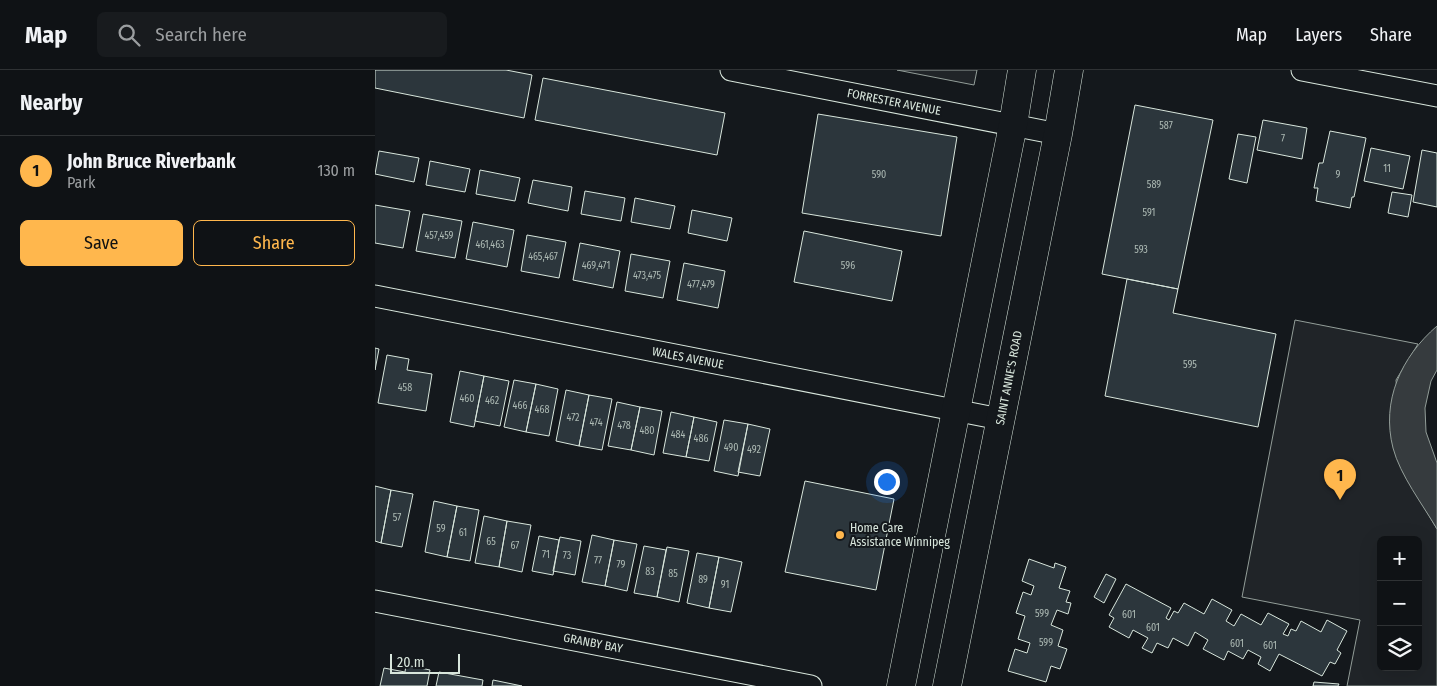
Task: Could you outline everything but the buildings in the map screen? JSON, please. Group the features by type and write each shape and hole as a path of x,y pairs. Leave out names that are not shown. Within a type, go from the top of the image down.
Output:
{"main road":[{"path":"903,686 955,411 1013,125 1022,70"},
{"name":"SAINT ANNE'S ROAD","path":"947,686 1058,134 1069,70"}],"street":[{"name":"FORRESTER AVENUE","path":"731,70 1058,134"},
{"path":"1302,70 1437,96"},
{"name":"WALES AVENUE","path":"375,296 1001,419"},
{"name":"GRANBY BAY","path":"375,601 811,686"}],"shaded area":[{"path":"897,70 977,70 974,85"},
{"path":"1295,320 1418,344 1396,380 1403,472 1437,529 1437,686 1347,686 1360,620 1242,597"},
{"path":"1437,326 1437,370 1431,381 1425,408 1426,432 1437,463 1437,529 1406,479 1396,458 1390,431 1390,413 1392,397 1404,366 1424,338"}],"place":[{"name":"John Bruce Riverbank","path":"1340,500"},
{"name":"Home Care Assistance Winnipeg","path":"840,535"}]}
